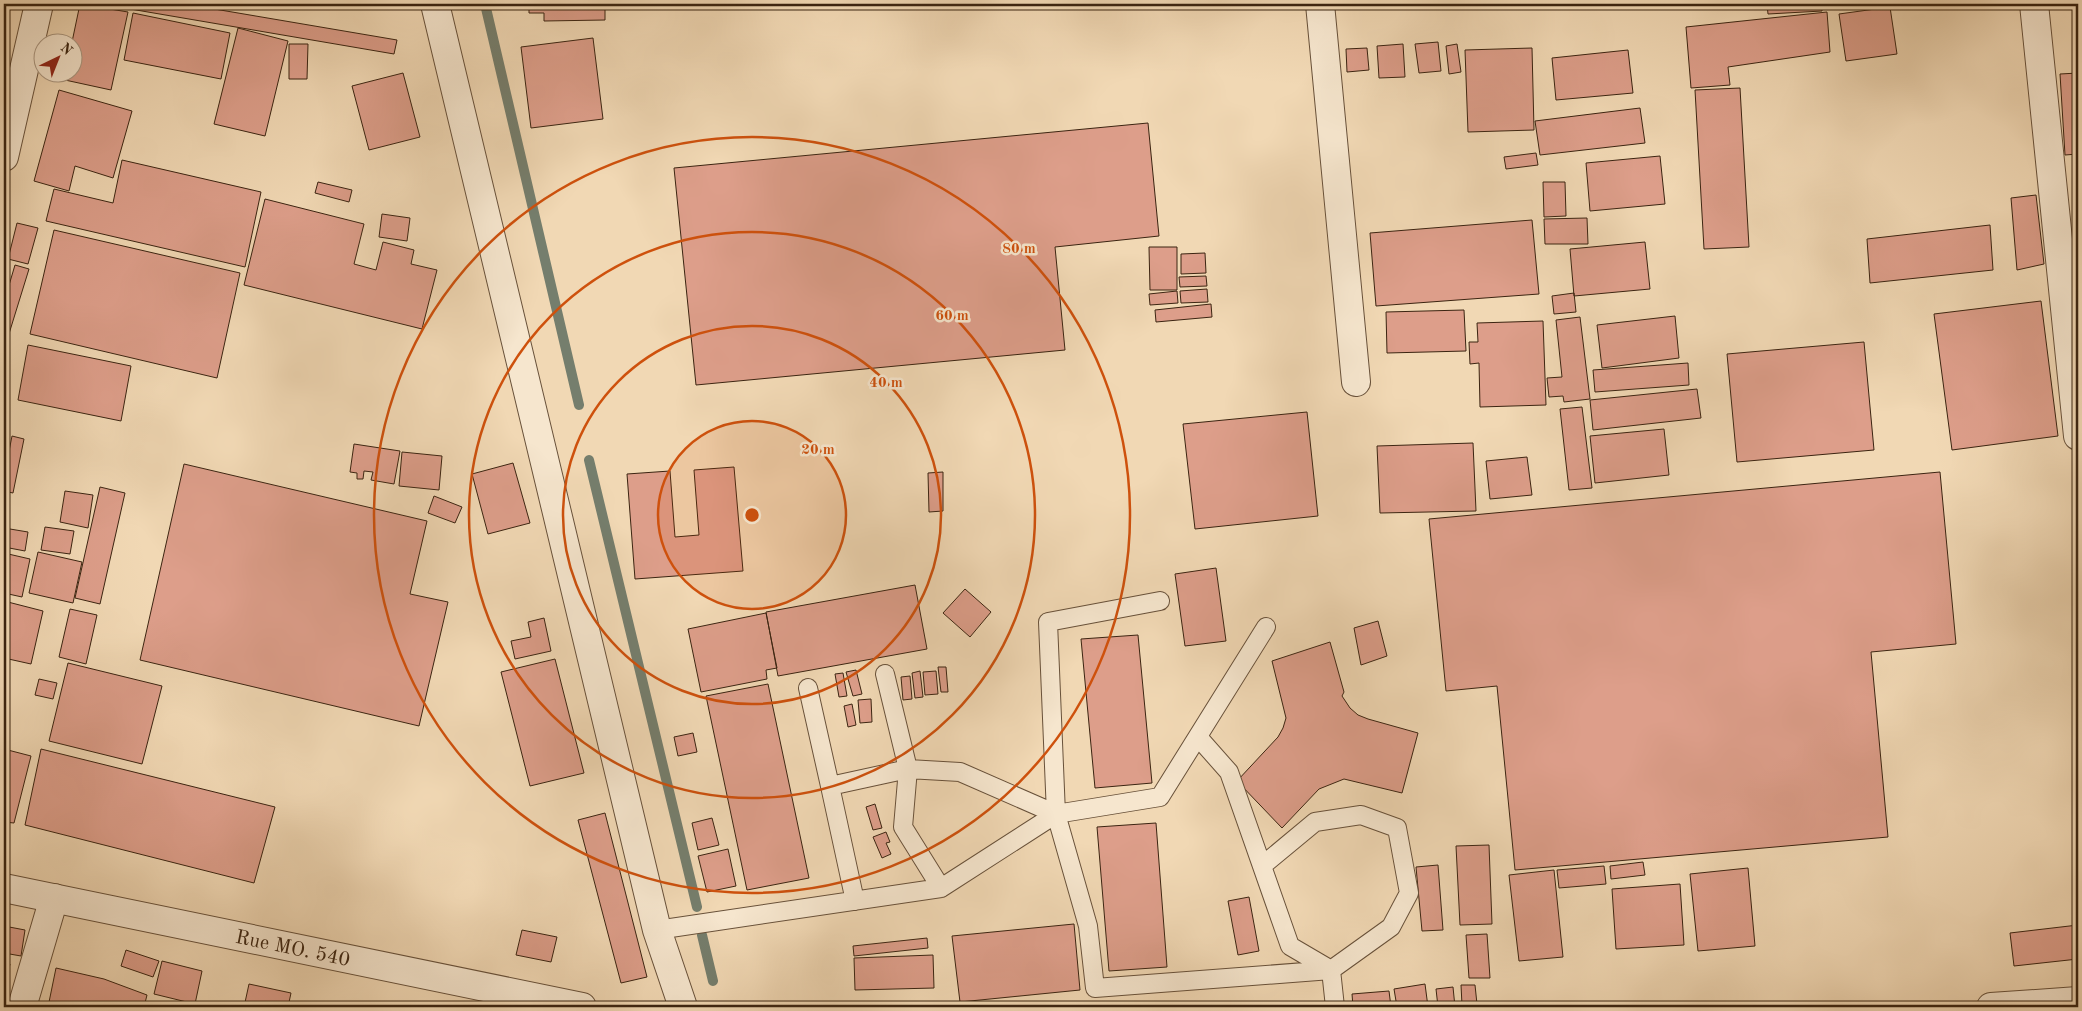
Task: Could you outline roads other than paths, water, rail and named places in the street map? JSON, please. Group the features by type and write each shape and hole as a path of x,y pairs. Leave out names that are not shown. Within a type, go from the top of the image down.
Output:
{"street":[{"path":"4,157 40,4"},
{"path":"435,4 657,930 683,1007"},
{"path":"1320,4 1356,382"},
{"path":"2034,4 2078,436"},
{"name":"Rue MO. 540","path":"4,888 582,1007"},
{"path":"22,1007 54,898"},
{"path":"1991,1007 2078,1001"}],"lane":[{"path":"1160,601 1048,622 1056,814 1088,926 1096,988 1331,970 1391,927 1409,893 1397,828 1362,815 1315,822 1262,866"},
{"path":"657,930 941,888 1056,814 1160,797 1266,627"},
{"path":"885,674 908,769 904,827 941,888"},
{"path":"808,688 855,901"},
{"path":"1198,736 1229,772 1290,946 1331,970"},
{"path":"830,786 908,769 960,772 1056,814"},
{"path":"1331,970 1335,1007"}],"waterway":[{"path":"485,4 579,405"},
{"path":"589,460 697,907"},
{"path":"702,935 713,981"}]}
